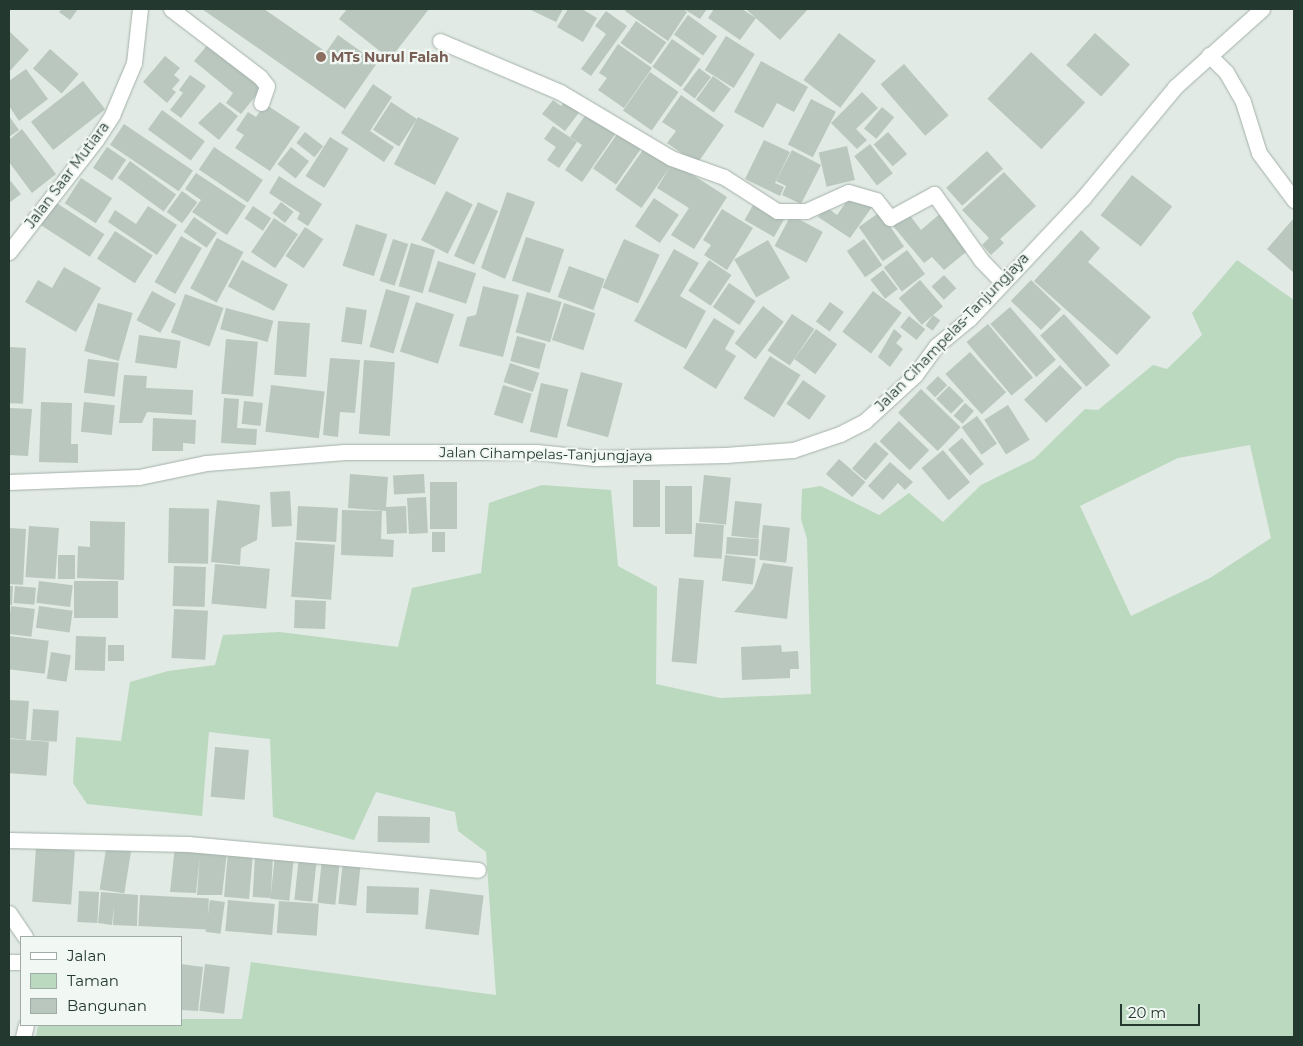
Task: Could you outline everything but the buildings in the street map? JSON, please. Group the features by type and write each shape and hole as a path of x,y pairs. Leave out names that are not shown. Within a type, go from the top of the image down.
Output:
{"street":[{"name":"Jalan Saar Mutiara","path":"9,252 96,140 112,115 134,63 140,9"},
{"path":"171,9 260,77 267,86 261,103"},
{"name":"Jalan Cihampelas-Tanjungjaya","path":"9,482 139,478 206,463 345,452 536,452 594,458 793,450 840,434 882,407 915,375 936,346 970,318 1083,198 1175,88 1209,54 1262,9"},
{"path":"440,41 560,92 671,158 724,177 777,211 806,210 848,192 876,200 890,218 934,194 981,260 1002,282"},
{"path":"1209,54 1226,72 1242,102 1259,153 1294,200"},
{"path":"9,840 188,844 478,870"},
{"path":"9,913 24,936"}],"green space":[{"path":"1237,260 1294,300 1294,1037 36,1037 38,1026 182,1026 182,1019 242,1019 251,962 496,995 486,852 458,831 455,812 376,792 354,840 273,817 270,739 209,732 202,816 87,804 73,783 76,737 121,741 130,682 168,671 215,665 223,635 280,632 398,647 412,588 481,573 489,503 542,485 611,490 618,566 657,587 656,684 720,698 811,694 807,539 801,519 802,489 821,486 879,515 909,493 943,522 981,485 1034,459 1085,409 1098,410 1153,365 1167,369 1202,335 1192,313","holes":["1250,445 1271,538 1210,578 1131,616 1080,506 1178,458"]}],"place":[{"name":"MTs Nurul Falah","path":"321,57"}]}
